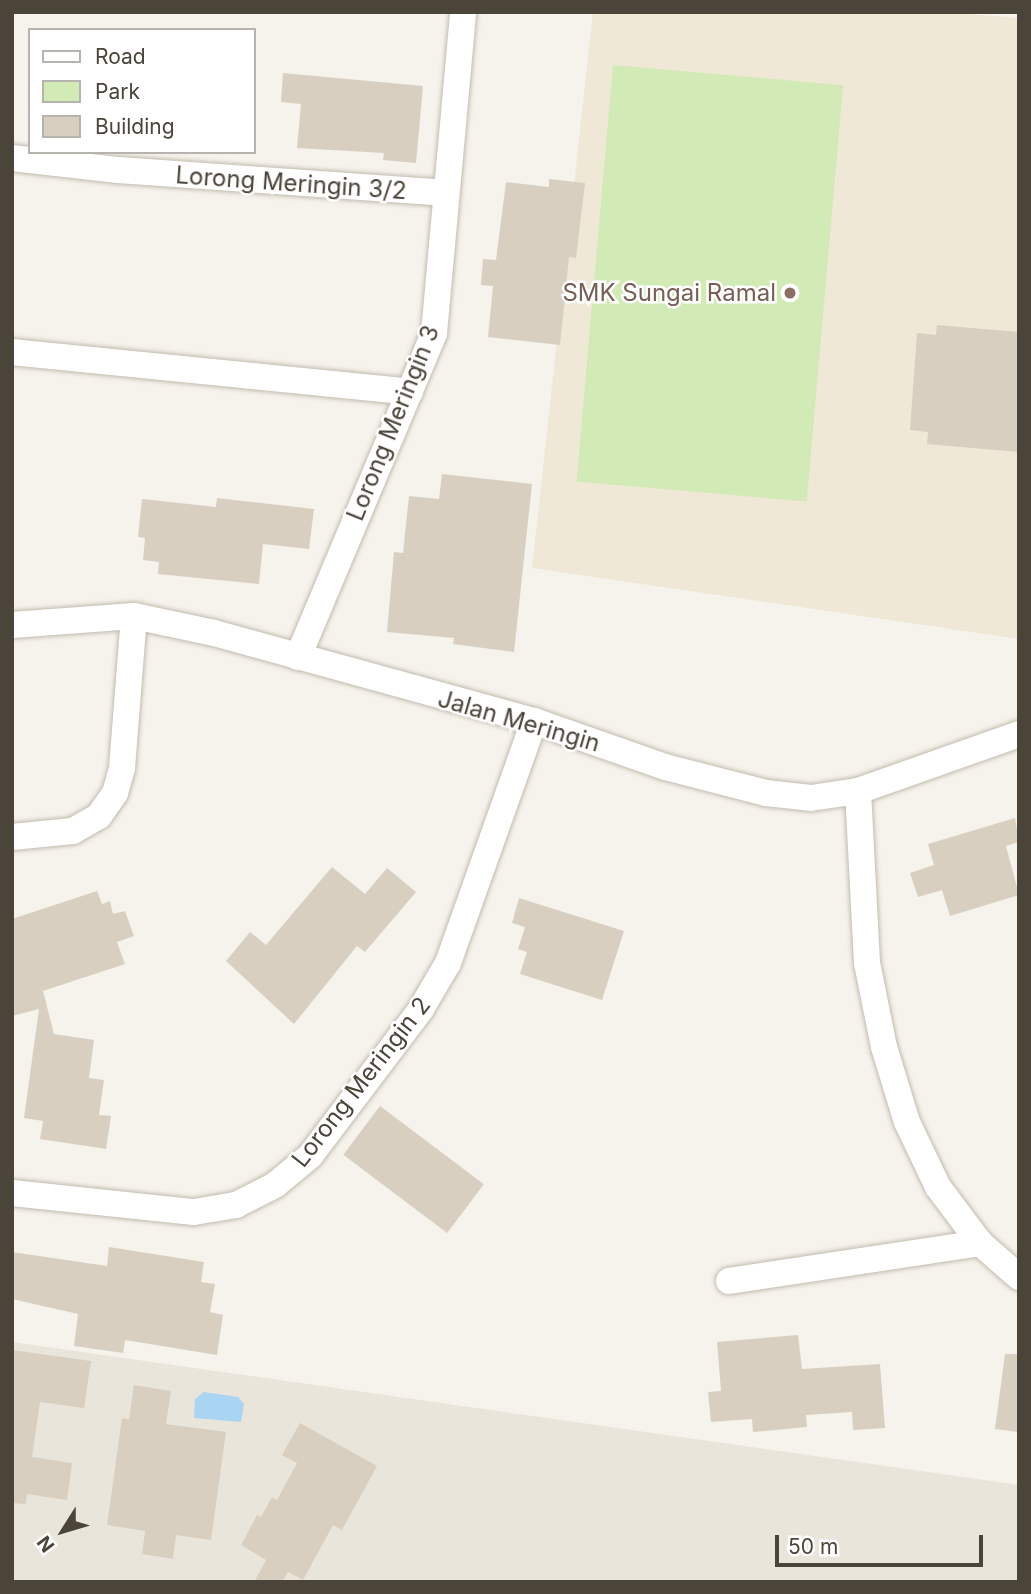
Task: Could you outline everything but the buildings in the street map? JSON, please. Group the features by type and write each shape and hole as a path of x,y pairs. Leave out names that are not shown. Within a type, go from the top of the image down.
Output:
{"street":[{"name":"Lorong Meringin 3","path":"298,657 434,333 444,193 463,12"},
{"name":"Lorong Meringin 3/2","path":"12,158 118,170 444,193"},
{"path":"12,352 410,392"},
{"path":"12,837 73,831 99,816 115,793 122,768 134,616"},
{"name":"Jalan Meringin","path":"12,625 134,616 534,721 665,767 766,793 811,798 858,791 1019,734"},
{"name":"Lorong Meringin 2","path":"12,1193 194,1212 236,1205 275,1185 310,1156 386,1058 448,964 534,721"},
{"path":"858,791 867,963 884,1047 907,1122 938,1187 980,1243 1019,1277"},
{"path":"729,1281 980,1243"}],"shaded area":[{"name":"SMK Sungai Ramal","path":"593,12 945,12 1019,18 1019,639 532,568"},
{"path":"12,1342 1019,1485 1019,1582 12,1582"}],"green space":[{"path":"613,65 843,85 807,502 577,481"}],"water":[{"path":"204,1392 238,1397 244,1404 241,1422 194,1418 195,1399"}],"place":[{"name":"SMK Sungai Ramal","path":"790,293"}]}
